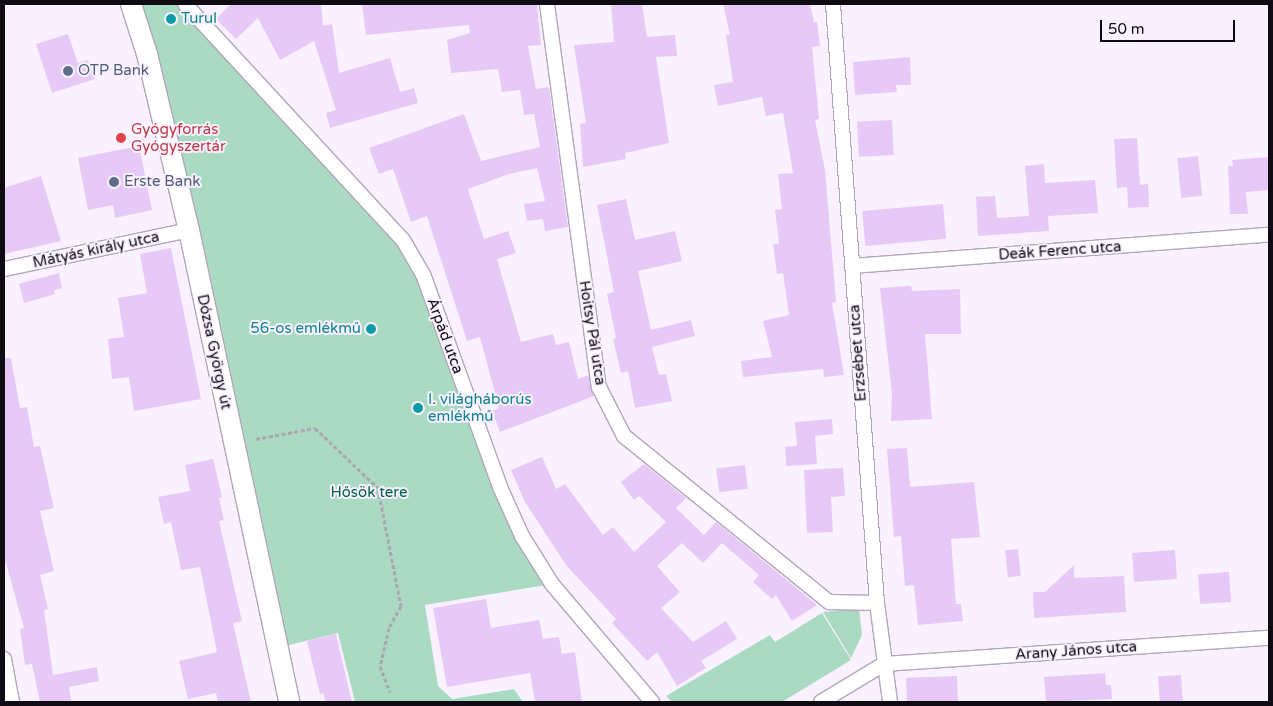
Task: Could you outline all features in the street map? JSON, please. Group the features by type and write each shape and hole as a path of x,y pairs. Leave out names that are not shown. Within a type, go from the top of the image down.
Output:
{"main road":[{"name":"Dózsa György út","path":"131,4 147,54 188,230 289,702"}],"street":[{"name":"Árpád utca","path":"186,4 403,240 423,274 500,487 522,536 552,584 652,702"},
{"name":"Hoitsy Pál utca","path":"547,4 599,387 624,436 829,602 877,603"},
{"name":"Erzsébet utca","path":"833,4 877,603 890,702"},
{"name":"Mátyás király utca","path":"4,269 188,230"},
{"name":"Deák Ferenc utca","path":"852,266 1269,235"},
{"name":"Arany János utca","path":"884,664 1269,638"},
{"path":"4,659 12,702"},
{"path":"821,702 884,664"}],"path":[{"path":"256,439 315,428 378,488 401,606 389,628 380,666 390,692"}],"green space":[{"name":"Hősök tere","path":"126,4 185,4 403,240 500,487 552,584 425,605 438,686 452,699 514,689 523,702 355,702 338,633 277,648"},
{"path":"859,608 862,635 851,658 823,612"},
{"path":"822,613 851,660 782,702 672,702 666,696 770,635 775,642"}],"building":[{"path":"231,4 321,4 323,26 332,24 339,73 390,58 400,92 414,88 418,103 330,128 326,113 336,110 314,41 280,60 258,18 236,39 216,19"},
{"path":"362,4 537,4 541,45 528,46 536,89 549,87 568,227 545,231 543,219 527,221 524,204 545,201 537,168 509,174 468,189 484,239 508,231 516,253 497,259 521,342 553,334 556,345 569,342 578,379 589,375 594,396 500,432 492,411 499,408 480,337 467,341 427,216 411,222 393,169 379,174 369,148 464,114 481,161 540,147 534,114 524,115 520,90 502,92 498,69 451,73 447,40 470,33 469,25 366,35"},
{"path":"611,4 642,4 647,37 675,35 677,56 656,57 669,143 625,153 626,159 583,167 580,124 586,123 574,45 614,42"},
{"path":"723,4 810,4 814,22 817,22 820,46 812,47 819,119 815,120 825,170 836,302 832,303 844,375 824,377 823,369 743,377 741,361 772,357 763,321 789,315 783,273 777,274 773,244 779,244 775,210 782,209 778,174 793,173 783,113 766,116 762,97 718,106 714,85 733,82 726,35 730,35"},
{"name":"OTP Bank","path":"68,34 78,63 88,60 95,79 52,93 36,44"},
{"path":"910,57 911,85 896,85 897,92 855,95 853,62"},
{"path":"892,120 894,155 859,157 857,122"},
{"path":"1137,138 1140,185 1148,184 1149,207 1128,208 1127,187 1117,188 1114,139"},
{"name":"Erste Bank","path":"139,146 152,210 115,218 113,205 88,210 78,158"},
{"path":"1198,156 1202,196 1181,198 1177,158"},
{"path":"1269,157 1269,190 1246,192 1248,214 1230,214 1228,166 1233,166 1232,160"},
{"path":"1044,164 1045,183 1095,180 1098,213 1048,216 1049,231 978,236 976,197 995,196 997,218 1029,216 1025,166"},
{"path":"41,176 61,241 4,254 4,188"},
{"path":"626,199 635,240 675,231 682,261 638,271 651,330 691,320 695,336 652,347 659,375 666,374 672,401 635,408 628,371 621,373 613,339 616,338 607,294 614,292 597,205"},
{"path":"943,204 946,239 865,246 862,211"},
{"path":"171,248 201,399 134,411 129,377 112,379 108,339 124,337 118,298 147,293 140,254"},
{"path":"59,273 62,288 54,290 55,294 24,303 19,284"},
{"path":"911,286 912,291 960,289 961,334 925,334 932,419 891,421 892,394 880,288"},
{"path":"4,358 11,358 20,408 27,407 34,447 40,446 54,508 40,511 54,571 40,575 48,609 44,610 53,675 97,667 99,681 69,687 71,701 40,702 32,664 25,665 20,629 24,628 4,556"},
{"path":"832,419 833,434 815,436 817,464 786,466 785,447 797,446 795,422"},
{"path":"907,448 910,487 974,482 980,537 951,539 956,604 961,604 963,621 918,625 914,585 905,586 901,536 894,537 887,449"},
{"path":"542,457 556,489 565,484 603,535 613,527 634,552 666,522 639,496 634,500 621,482 644,464 686,498 676,508 704,535 716,522 817,605 792,621 776,595 772,599 753,582 759,575 722,543 703,563 682,543 657,566 680,592 661,608 693,642 726,621 737,639 701,661 706,668 677,686 657,652 647,661 612,623 616,619 566,565 525,502 511,470"},
{"path":"213,459 222,497 219,498 224,520 219,521 242,621 233,623 251,702 218,702 216,693 188,699 179,661 217,652 200,567 181,570 171,522 164,524 158,497 190,491 185,465"},
{"path":"745,465 748,489 719,492 716,469"},
{"path":"843,468 845,496 831,497 833,532 807,533 804,470"},
{"path":"1018,549 1021,576 1008,577 1005,550"},
{"path":"1175,550 1177,579 1134,582 1132,553"},
{"path":"1074,565 1074,578 1124,576 1126,612 1034,618 1033,592 1045,592"},
{"path":"1229,572 1231,602 1200,604 1198,574"},
{"path":"486,599 491,628 539,620 543,639 559,637 562,654 575,652 582,702 535,702 530,673 447,687 433,608"},
{"path":"336,634 352,702 326,702 323,693 320,694 307,641"},
{"path":"1105,673 1106,685 1111,685 1112,699 1046,702 1044,677"},
{"path":"1181,675 1183,702 1160,702 1158,677"},
{"path":"957,676 958,702 907,702 906,678"}],"place":[{"name":"Turul","path":"171,19"},
{"name":"OTP Bank","path":"68,71"},
{"name":"Gyógyforrás Gyógyszertár","path":"121,138"},
{"name":"Erste Bank","path":"114,182"},
{"name":"56-os emlékmű","path":"371,329"},
{"name":"I. világháborús emlékmű","path":"418,408"}]}
